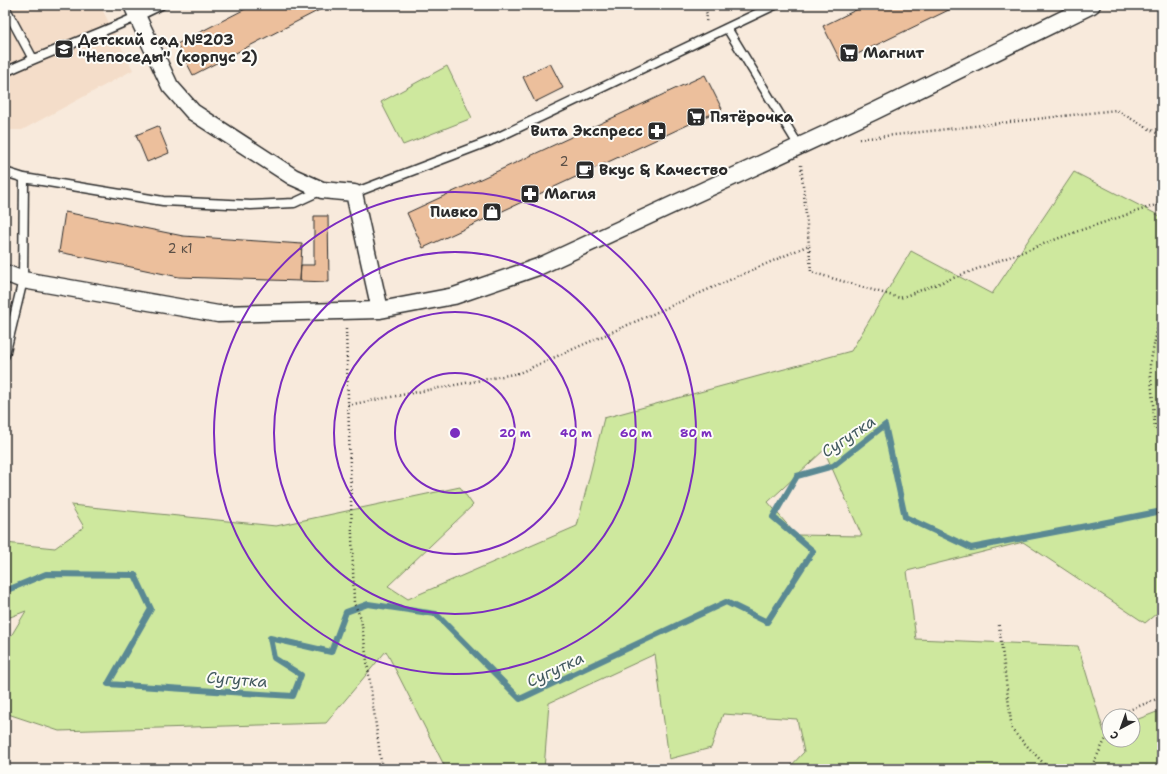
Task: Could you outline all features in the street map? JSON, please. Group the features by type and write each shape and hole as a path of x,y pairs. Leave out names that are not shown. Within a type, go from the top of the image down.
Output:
{"street":[{"path":"5,274 23,280 218,314 380,310 454,296 538,267 873,112 1092,5"},
{"path":"135,11 170,86 193,112 292,178 322,190 354,192 380,310"}],"lane":[{"path":"5,72 135,11 161,5"},
{"path":"354,192 490,141 775,5"},
{"path":"5,7 33,59"},
{"path":"727,28 799,146"},
{"path":"5,172 24,178 164,201 251,205 294,203 322,190"},
{"path":"5,355 23,280 24,178"}],"path":[{"path":"855,140 1116,110 1162,136"},
{"path":"799,146 811,272 900,298 1078,232 1162,203"},
{"path":"348,405 519,373 809,245"},
{"path":"1155,429 1150,365 1162,306"},
{"path":"346,311 354,603 361,618 382,769"},
{"path":"999,625 1012,730 1049,769"},
{"path":"1134,708 1162,697"},
{"path":"1090,769 1101,748"}],"shaded area":[{"name":"Детский сад №203 \"Непоседы\" (корпус 2)","path":"5,5 100,5 133,70 22,130 5,130"}],"green space":[{"path":"447,66 472,118 403,145 381,102"},
{"path":"1074,172 1162,217 1162,609 1145,623 1023,542 907,571 916,639 1078,646 1101,722 1101,748 1141,748 1141,718 1162,710 1162,769 788,769 804,752 797,719 723,714 711,748 669,759 655,654 549,703 544,769 446,769 386,651 326,723 59,731 5,713 5,646 26,611 5,619 5,543 55,548 84,527 71,505 276,526 460,487 473,505 388,586 408,599 577,526 604,418 851,351 911,251 992,294","holes":["824,450 862,536 796,535 768,502"]}],"building":[{"path":"253,5 329,5 193,75 177,44"},
{"path":"866,5 959,5 841,62 823,26"},
{"path":"550,63 563,88 535,102 523,77"},
{"path":"705,75 722,109 423,248 407,213"},
{"path":"158,126 169,153 147,162 136,135"},
{"path":"65,212 183,236 302,244 300,281 179,277 59,252"},
{"path":"314,216 328,216 329,282 300,281 301,265 314,265"}],"waterway":[{"name":"Сугутка","path":"5,591 46,574 135,575 151,609 108,684 293,696 301,675 274,658 270,638 331,652 346,612 368,604 436,614 520,699 726,602 767,622 813,551 773,517 797,476 833,466 885,425 905,517 971,548 1162,511"}],"place":[{"name":"Детский сад №203 \"Непоседы\" (корпус 2)","path":"64,49"},
{"name":"Магнит","path":"849,53"},
{"name":"Пятёрочка","path":"696,117"},
{"name":"Вита Экспресс","path":"657,131"},
{"name":"Вкус & Качество","path":"585,170"},
{"name":"Магия","path":"530,194"},
{"name":"Пивко","path":"492,212"}]}
